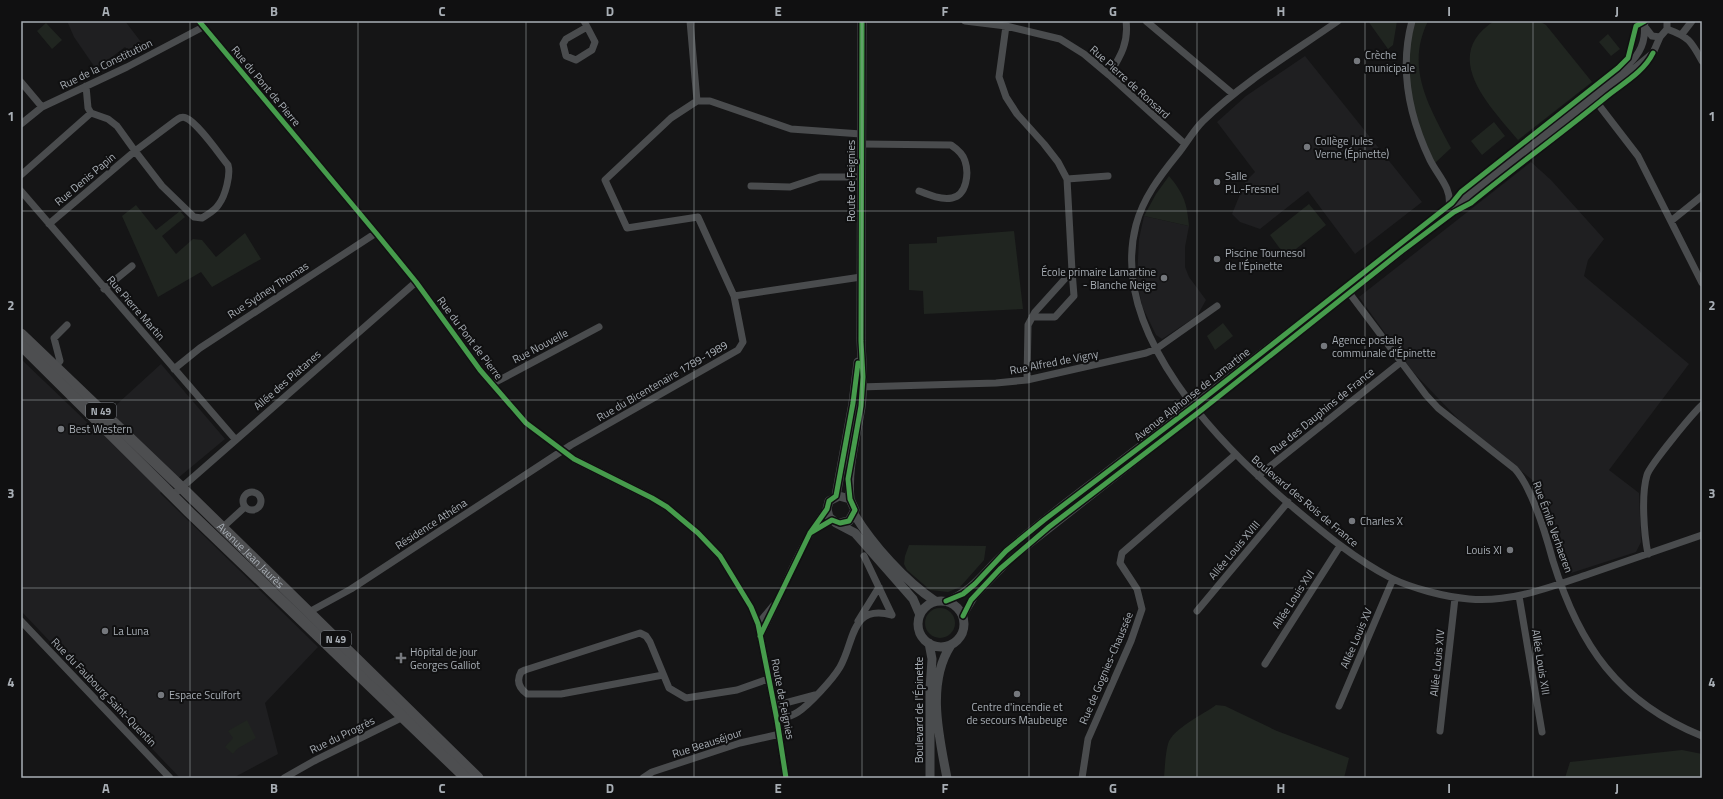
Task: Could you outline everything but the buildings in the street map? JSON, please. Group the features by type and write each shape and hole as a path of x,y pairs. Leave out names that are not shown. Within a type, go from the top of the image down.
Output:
{"main road":[{"name":"Avenue Jean Jaurès","path":"21,334 182,487 309,612 466,778"},
{"name":"Avenue Jean Jaurès","path":"21,345 172,495 350,665 478,778"}],"street":[{"path":"690,21 697,101 710,101 790,129 861,134"},
{"name":"Route de Feignies","path":"850,499 848,479 861,406 859,387 861,342 862,21"},
{"name":"Rue Pierre de Ronsard","path":"964,21 994,23 1060,39 1084,54 1185,144"},
{"path":"1109,75 1124,51 1127,31 1126,21"},
{"path":"1146,21 1233,94"},
{"name":"Boulevard des Rois de France","path":"1338,21 1240,88 1202,123 1154,185 1145,202 1136,226 1133,248 1132,281 1137,305 1156,349 1194,406 1235,455 1340,546 1393,579 1455,598 1472,600 1499,599 1519,596 1561,584 1702,535"},
{"path":"1412,21 1405,54 1409,103 1423,146 1450,194 1448,217"},
{"path":"1667,21 1667,29 1682,34 1688,40 1702,61"},
{"path":"1682,34 1692,21"},
{"name":"Rue de la Constitution","path":"21,124 42,107 86,86 201,24"},
{"name":"Rue du Pont de Pierre","path":"201,24 376,233 416,282 492,384 526,422 564,452 585,465 652,498 683,520 711,545 720,556 751,607 758,624"},
{"path":"586,24 595,42 592,50 576,60 566,56 563,44 566,39 586,24"},
{"path":"1645,24 1646,31 1652,36 1660,37"},
{"name":"Avenue Alphonse de Lamartine","path":"963,616 975,596 1011,559 1049,527 1199,412 1450,205 1630,63 1635,58 1642,43 1645,24"},
{"path":"1006,26 999,77 1006,97 1017,114 1058,162 1067,179 1074,296 1055,317 1032,316"},
{"name":"Avenue Alphonse de Lamartine","path":"946,601 964,594 1006,551 1347,290 1448,217 1605,93 1653,53 1660,37 1667,29"},
{"path":"21,82 42,107"},
{"path":"86,86 88,108 91,113 108,119 117,126 135,151 162,186 194,217 202,218 210,214 220,203 230,171 228,165 194,123 186,118 180,117 175,120 135,151"},
{"name":"Rue du Bicentenaire 1789-1989","path":"564,452 571,445 738,350 743,342 734,296 698,217 627,228 605,180 671,118 697,101"},
{"path":"1598,104 1638,156 1702,283"},
{"path":"21,175 91,113"},
{"path":"861,144 951,145 960,152 965,161 966,182 962,192 953,198 938,197 919,192"},
{"name":"Rue Denis Papin","path":"49,224 135,151"},
{"path":"1067,179 1108,176"},
{"path":"751,186 790,187 820,177 861,177"},
{"name":"Rue Pierre Martin","path":"21,191 235,439"},
{"path":"1671,221 1702,196"},
{"name":"Rue Sydney Thomas","path":"174,369 200,348 376,233"},
{"path":"104,289 132,266"},
{"path":"1027,380 1028,325 1034,312 1072,271"},
{"path":"734,296 861,277"},
{"name":"Allée des Platanes","path":"172,495 416,282"},
{"name":"Rue Émile Verhaeren","path":"1347,290 1401,362 1438,408 1515,469 1523,478 1542,525 1573,617 1586,640 1605,668 1642,704 1676,726 1702,736"},
{"name":"Rue Alfred de Vigny","path":"859,387 996,383 1027,380 1146,353 1156,349 1217,306"},
{"path":"55,367 60,361 54,338 67,325"},
{"name":"Rue Nouvelle","path":"492,384 599,328"},
{"name":"Rue des Dauphins de France","path":"1258,476 1401,362"},
{"name":"Route de Feignies","path":"836,496 859,387"},
{"path":"1648,554 1644,536 1644,510 1647,474 1683,426 1702,405"},
{"name":"Résidence Athéna","path":"309,612 351,589 564,452"},
{"name":"Rue de Gognies-Chaussée","path":"1082,778 1082,768 1088,739 1132,641 1142,609 1137,589 1120,563 1122,553 1235,455"},
{"path":"760,636 810,533 827,509 829,501 836,496 843,496 850,499 854,506 854,514 862,527 920,591 935,601 946,601 954,604 963,616 964,630 961,636 952,645 944,647 929,643 919,631 920,615 923,609 935,601"},
{"name":"Allée Louis XVIII","path":"1197,611 1288,502"},
{"path":"222,528 245,507"},
{"path":"827,509 836,522 855,533 913,599 920,615"},
{"path":"810,533 836,522 849,521 854,514"},
{"name":"Allée Louis XVI","path":"1265,664 1340,546"},
{"path":"857,623 870,614 876,612 892,615 864,556"},
{"name":"Allée Louis XV","path":"1339,706 1393,579"},
{"path":"777,720 798,713 831,680 840,667 857,623 879,587"},
{"name":"Allée Louis XIII","path":"1519,596 1542,732"},
{"name":"Allée Louis XIV","path":"1440,731 1455,598"},
{"path":"758,624 768,611 775,605"},
{"path":"751,607 768,611"},
{"name":"Rue du Faubourg Saint-Quentin","path":"21,621 170,778"},
{"path":"758,624 768,622"},
{"name":"Route de Feignies","path":"758,624 780,734 786,778"},
{"path":"663,675 561,694 527,694 522,691 518,681 521,672 525,670 640,634 646,636 650,642 669,688 686,698 737,690 768,680"},
{"name":"Boulevard de l'Épinette","path":"929,643 932,659 930,689 930,778"},
{"name":"Boulevard de l'Épinette","path":"947,778 938,732 938,697 942,660 952,645"},
{"path":"774,706 815,695"},
{"name":"Rue du Progrès","path":"284,778 314,761 407,715"},
{"name":"Rue Beauséjour","path":"643,778 652,772 740,743 780,734"}],"shaded area":[{"path":"67,21 125,21 141,42 129,51 125,47 96,69 74,37"},
{"path":"1368,21 1397,21 1393,45 1388,49"},
{"path":"1413,21 1428,21 1421,38 1419,71 1428,102 1451,148 1434,164 1414,117 1406,55"},
{"path":"1494,21 1539,21 1546,25 1592,82 1518,140 1495,113 1484,97 1475,82 1470,66 1471,50 1478,35"},
{"path":"46,23 62,40 52,49 37,31"},
{"path":"1608,34 1620,49 1611,56 1599,42"},
{"name":"Collège Jules Verne (Épinette)","path":"1305,56 1422,202 1355,254 1308,191 1260,229 1240,222 1232,214 1245,182 1255,172 1217,122 1246,96"},
{"path":"1494,122 1505,136 1482,155 1471,141"},
{"path":"1531,162 1551,180 1604,239 1588,260 1584,276 1689,364 1609,470 1639,493 1641,542 1636,552 1565,575 1536,483 1460,421 1413,372 1359,297"},
{"path":"1169,176 1184,199 1189,226 1144,216 1156,194"},
{"path":"1309,204 1326,225 1286,257 1270,235"},
{"path":"136,205 156,230 180,211 185,217 162,236 176,254 193,239 202,240 216,257 245,233 261,259 212,287 201,272 158,297 122,216"},
{"name":"École primaire Lamartine - Blanche Neige","path":"1144,216 1189,226 1185,247 1185,267 1189,277 1206,300 1197,316 1162,339 1156,335 1142,306 1137,280 1139,239"},
{"path":"1014,231 1023,309 924,314 923,291 909,290 909,244 937,243 937,237"},
{"path":"1223,323 1233,336 1215,350 1207,336"},
{"path":"21,359 92,427 161,364 225,439 160,493 318,647 265,703 278,754 233,778 180,778 21,611"},
{"path":"909,545 986,546 984,560 960,587 948,592 930,590 907,570 904,564"},
{"path":"940,608 951,612 955,623 951,634 940,638 929,634 925,623 929,612"},
{"path":"1216,705 1225,706 1277,731 1349,758 1344,778 1164,778 1166,752 1171,738 1182,727"},
{"path":"247,720 256,738 237,749 233,754 225,747 233,738 228,731"},
{"path":"1682,750 1702,754 1702,778 1565,778 1570,762"}],"cycle path":[{"path":"199,21 416,282 480,370 526,423 574,459 667,507 698,533 720,556 751,607 758,624 777,720 786,778"},
{"path":"810,533 832,520 840,523 849,521 855,510 850,499 848,479 861,406 863,377 861,341 862,21"},
{"path":"946,601 963,594 975,584 1006,551 1044,520 1194,406 1452,203 1461,192 1618,68 1628,58 1636,26 1645,21"},
{"path":"963,616 971,600 1000,569 1049,527 1199,412 1402,251 1454,212 1471,203 1573,124 1638,72 1653,53"},
{"path":"760,636 810,533 827,509 829,501 836,496 853,403 858,363"}],"place":[{"name":"Crèche municipale","path":"1357,61"},
{"name":"Collège Jules Verne (Épinette)","path":"1307,147"},
{"name":"Salle P.L.-Fresnel","path":"1217,182"},
{"name":"Piscine Tournesol de l'Épinette","path":"1217,259"},
{"name":"École primaire Lamartine - Blanche Neige","path":"1164,278"},
{"name":"Agence postale communale d'Épinette","path":"1324,346"},
{"name":"Best Western","path":"61,429"},
{"name":"Charles X","path":"1352,521"},
{"name":"Louis XI","path":"1510,550"},
{"name":"La Luna","path":"105,631"},
{"name":"Hôpital de jour Georges Galliot","path":"401,658"},
{"name":"Centre d'incendie et de secours Maubeuge","path":"1017,694"},
{"name":"Espace Sculfort","path":"161,695"}]}
